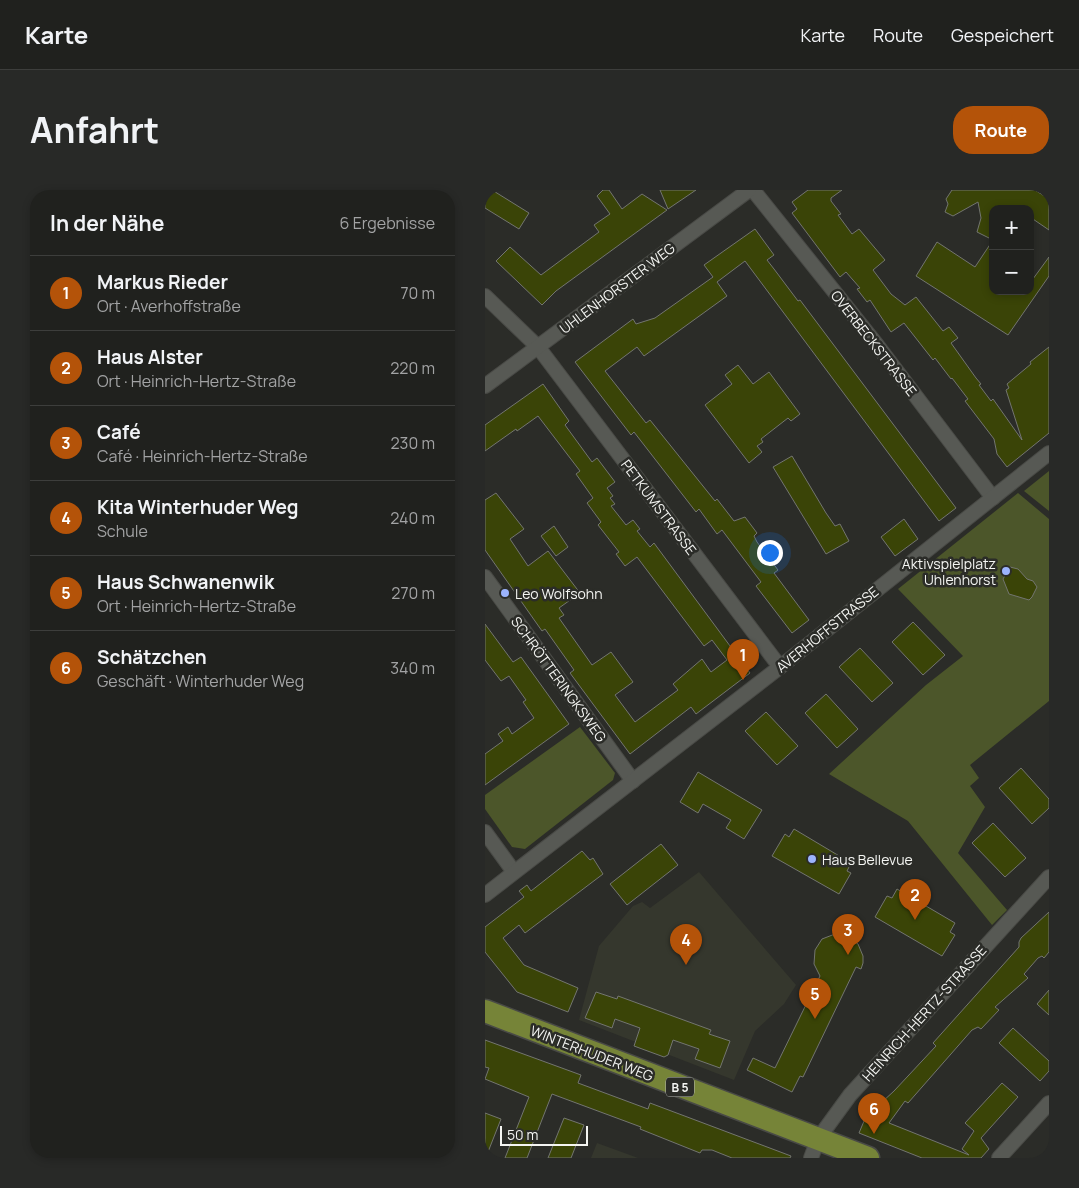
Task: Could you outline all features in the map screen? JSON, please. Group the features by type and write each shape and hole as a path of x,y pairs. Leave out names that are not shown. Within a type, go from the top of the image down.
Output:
{"main road":[{"name":"WINTERHUDER WEG","path":"485,1011 815,1148 869,1158"}],"street":[{"name":"UHLENHORSTER WEG","path":"485,386 749,190"},
{"name":"OVERBECKSTRASSE","path":"753,190 877,345 993,498"},
{"name":"PETKUMSTRASSE","path":"485,296 538,347 780,667"},
{"name":"AVERHOFFSTRASSE","path":"485,895 780,667 1049,454"},
{"name":"SCHRÖTTERINGKSWEG","path":"485,577 633,781"},
{"path":"485,832 514,872"},
{"name":"HEINRICH-HERTZ-STRASSE","path":"815,1148 850,1095 1049,877"},
{"path":"999,1158 1049,1103"}],"shaded area":[{"path":"699,872 796,985 784,1004 755,1031 734,1080 579,1020 599,946 633,906 642,902 650,908"},
{"path":"597,1143 638,1158 591,1158"}],"green space":[{"path":"1049,471 1049,511 1024,491"},
{"path":"1018,493 1049,519 1049,701 970,765 979,778 970,786 985,807 958,853 1007,910 992,925 908,821 829,774 926,685 963,656 898,589"},
{"path":"580,727 615,773 613,780 525,849 512,847 485,809 485,795"}],"building":[{"path":"485,190 492,190 529,213 519,229 485,208"},
{"path":"603,190 609,190 622,209 642,194 667,210 556,291 542,305 496,261 510,247 541,275 599,232 594,225 610,214 597,196"},
{"path":"660,190 696,190 668,209"},
{"path":"808,190 842,190 831,198 831,201 841,214 838,215 852,234 859,229 885,260 873,270 891,294 905,305 916,297 943,331 949,327 958,338 951,343 981,384 979,385 991,401 993,399 1022,440 1006,390 1009,388 1007,384 1049,347 1049,433 1007,467 997,454 994,439 965,401 968,399 952,378 935,358 933,360 904,323 891,332 870,300 867,302 857,289 860,288 846,272 840,277 792,213 797,209 792,202"},
{"path":"952,190 1035,190 1049,199 1049,230 1034,220 1034,205 989,205 989,238 977,232 981,218 978,202 953,216 945,212 948,204 946,199"},
{"path":"755,229 774,255 767,260 798,301 800,300 956,508 939,521 745,261 717,282 727,296 644,356 637,347 605,371 646,423 650,420 715,501 717,499 734,521 745,517 757,533 754,536 757,542 778,570 774,573 809,620 792,633 756,586 761,582 722,530 717,534 699,509 696,512 634,432 631,435 575,362 633,319 636,324 655,318 713,277 704,265"},
{"path":"937,242 975,267 989,246 989,295 1034,295 1034,278 1049,257 1049,276 1008,335 916,276"},
{"path":"738,365 753,384 769,372 800,414 791,421 788,418 761,439 763,442 757,446 762,452 749,463 705,405 732,384 725,375"},
{"path":"543,384 569,421 565,425 592,462 597,458 615,482 607,488 613,496 610,498 615,504 611,506 626,525 633,520 640,529 637,531 650,547 654,543 750,673 696,714 691,707 630,754 570,673 574,670 545,629 542,631 485,550 485,500 496,493 524,529 510,539 528,566 548,551 580,593 559,608 564,615 559,618 592,665 611,652 633,682 615,695 635,722 678,690 673,684 702,659 711,672 727,660 712,640 704,646 637,557 625,566 616,554 619,552 598,525 601,522 587,503 593,498 576,474 580,471 538,416 485,451 485,425"},
{"path":"792,456 826,513 835,526 840,524 849,541 826,554 773,467"},
{"path":"904,519 918,539 895,556 881,537"},
{"path":"554,526 568,547 556,556 541,536"},
{"path":"1010,567 1018,569 1027,579 1033,581 1037,587 1029,600 1009,594 1003,579"},
{"path":"913,622 945,655 923,675 892,642"},
{"path":"485,624 513,662 521,657 569,724 485,785 485,754 503,741 498,734 508,727 512,734 534,718 523,702 526,700 509,676 501,681 485,660"},
{"path":"860,648 893,683 872,702 839,667"},
{"path":"826,694 858,729 837,748 805,713"},
{"path":"766,712 798,746 777,765 745,731"},
{"path":"1021,768 1049,799 1049,808 1032,824 999,788"},
{"path":"698,772 762,810 744,839 726,828 731,820 703,804 698,813 680,802"},
{"path":"993,823 1026,858 1005,877 972,843"},
{"name":"Haus Bellevue","path":"794,829 851,863 847,871 851,873 839,894 772,856 785,834 789,837"},
{"path":"661,844 678,865 627,905 610,884"},
{"path":"582,851 590,860 593,858 603,874 525,933 519,925 503,938 524,965 578,988 568,1012 517,992 485,952 485,927 524,897 519,891 527,885 531,891"},
{"path":"897,889 955,923 950,932 955,935 942,956 875,917 887,896 892,898"},
{"path":"1049,912 1049,952 1044,958 1042,956 1038,958 1024,974 1028,978 995,1007 999,1010 981,1029 978,1027 972,1030 908,1103 905,1101 889,1123 969,1155 962,1149 974,1131 965,1123 1002,1083 1018,1097 981,1138 989,1149 981,1158 922,1158 859,1133 867,1114 894,1091 936,1046 933,1043 1019,947 1021,938"},
{"path":"835,934 848,936 858,944 863,956 863,963 861,969 856,967 803,1077 800,1076 792,1092 747,1070 753,1058 775,1068 820,976 814,964 815,950 822,939"},
{"path":"1049,990 1049,1015 1037,1004"},
{"path":"596,992 617,999 618,996 711,1030 709,1034 730,1041 720,1068 695,1059 699,1049 673,1040 668,1055 664,1057 634,1046 640,1028 615,1019 612,1028 585,1018"},
{"path":"1013,1028 1049,1061 1049,1071 1040,1081 999,1043"},
{"path":"485,1040 581,1075 578,1083 648,1109 650,1103 791,1156 790,1158 732,1158 712,1150 702,1150 700,1153 640,1129 641,1127 552,1094 527,1158 505,1158 529,1097 485,1079 489,1068 485,1067"},
{"path":"485,1113 501,1119 486,1157 485,1157"},
{"path":"564,1118 584,1125 571,1158 548,1158"}],"place":[{"name":"Aktivspielplatz Uhlenhorst","path":"1006,571"},
{"name":"Leo Wolfsohn","path":"505,593"},
{"name":"Markus Rieder","path":"743,680"},
{"name":"Haus Bellevue","path":"812,859"},
{"name":"Haus Alster","path":"915,920"},
{"name":"Café","path":"848,955"},
{"name":"Kita Winterhuder Weg","path":"686,965"},
{"name":"Haus Schwanenwik","path":"815,1019"},
{"name":"Schätzchen","path":"874,1134"}]}
